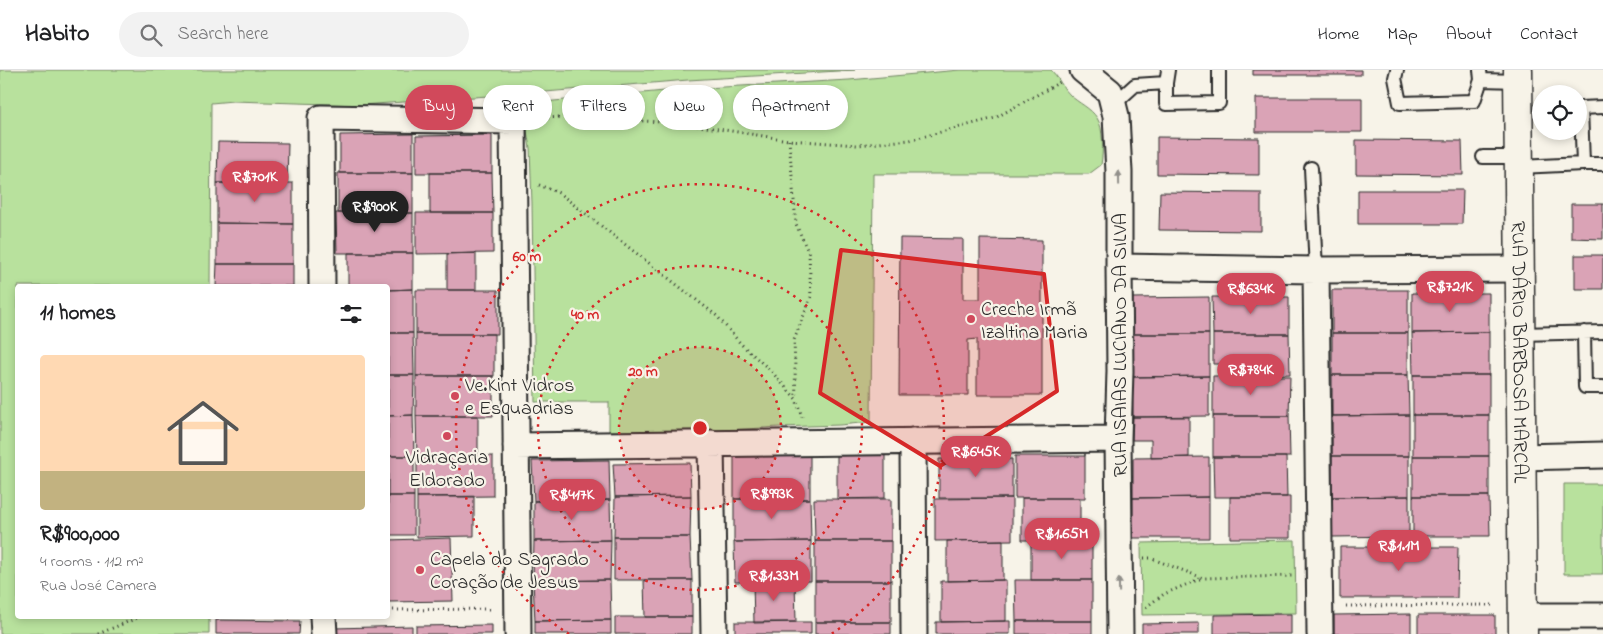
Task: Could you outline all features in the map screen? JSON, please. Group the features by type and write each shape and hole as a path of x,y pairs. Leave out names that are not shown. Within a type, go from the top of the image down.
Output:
{"street":[{"name":"RUA ISAIAS LUCIANO DA SILVA","path":"1074,75 1110,92 1116,116 1120,371 1118,439 1120,630"},
{"name":"RUA DÁRIO BARBOSA MARCAL","path":"1518,75 1523,625"},
{"path":"322,284 321,118 483,121"},
{"path":"513,130 518,634"},
{"path":"1119,267 1316,270 1520,269"},
{"path":"1316,270 1320,634"},
{"path":"516,446 1118,439"},
{"path":"913,441 914,634"},
{"path":"711,443 714,634"},
{"path":"1522,456 1603,455"},
{"path":"1523,625 1603,616"},
{"path":"323,619 324,634"}],"lane":[{"path":"1113,105 1135,85 1167,76 1166,104 1219,103 1219,70"},
{"path":"1397,70 1396,78 1400,103 1474,101 1480,75 1518,75"},
{"path":"1583,164 1581,108 1603,107"},
{"path":"1483,157 1519,162 1603,164"},
{"path":"1310,168 1316,270"},
{"path":"1584,332 1585,387 1603,387"},
{"path":"1520,334 1603,332"}],"path":[{"path":"552,117 590,114 627,120 680,124 789,140 856,145 910,140 994,118 1074,75"},
{"path":"789,140 796,224 810,254 811,297 794,340 796,399 805,424 817,442"},
{"path":"514,181 543,186 559,193 586,213 630,250 717,316 741,344 771,371 796,399"},
{"path":"1119,557 1150,558 1203,578"},
{"path":"1120,630 1136,619 1143,610 1164,594 1203,578 1320,575"},
{"path":"1344,606 1496,605"},
{"path":"390,610 518,609"},
{"path":"98,634 135,619"}],"highlighted area":[{"path":"841,250 1044,274 1057,391 940,466 820,393"}],"green space":[{"path":"0,70 855,70 628,85 562,85 562,91 552,91 552,85 483,85 483,96 473,97 473,85 405,85 405,102 361,105 233,101 211,103 210,284 15,284 15,619 209,619 209,634 0,634"},
{"path":"960,70 1051,70 1067,92 1097,118 1102,134 1101,165 1089,174 873,174 871,422 695,432 609,431 609,402 535,402 532,203 530,148 527,130 552,130 552,101 562,100 562,130 645,130 645,93 655,92 655,130 723,130 723,87 733,86 733,130 848,130 848,85 759,85 849,80"},
{"path":"1564,484 1603,484 1603,574 1564,574"},
{"path":"1295,540 1296,613 1142,615 1141,543"}],"building":[{"path":"1253,70 1361,70 1361,75 1253,75"},
{"path":"1256,98 1362,98 1362,132 1256,132"},
{"path":"413,134 413,173 340,173 340,135"},
{"path":"492,135 492,173 416,173 416,136"},
{"path":"1157,137 1259,138 1259,175 1157,174"},
{"path":"1356,140 1462,141 1463,175 1356,174"},
{"path":"218,142 288,143 287,184 217,183"},
{"path":"338,173 413,173 413,213 338,213"},
{"path":"430,173 492,173 493,213 430,213"},
{"path":"217,183 293,183 293,224 217,223"},
{"path":"1358,190 1463,190 1462,224 1358,224"},
{"path":"1160,192 1261,193 1261,231 1159,230"},
{"path":"1571,204 1603,204 1603,239 1571,238"},
{"path":"336,213 413,213 413,253 337,253"},
{"path":"416,213 493,213 493,253 416,254"},
{"path":"217,223 293,224 293,264 217,264"},
{"name":"Creche Irmã Izaltina Maria","path":"900,238 963,239 963,299 980,299 980,239 1042,240 1042,395 977,395 977,339 968,340 968,395 899,395"},
{"path":"348,253 413,253 413,289 390,290 390,284 348,284"},
{"path":"476,253 476,290 447,290 447,254"},
{"path":"1575,255 1603,255 1603,289 1575,289"},
{"path":"217,264 293,264 293,284 216,284"},
{"path":"413,289 413,333 390,333 390,290"},
{"path":"416,290 498,290 498,334 416,334"},
{"path":"1332,290 1408,290 1408,333 1332,333"},
{"path":"1412,293 1489,293 1489,332 1412,333"},
{"path":"1209,297 1209,334 1132,334 1132,298"},
{"path":"1212,297 1289,297 1289,334 1213,334"},
{"path":"1489,332 1489,375 1413,375 1412,333"},
{"path":"390,333 413,333 414,375 390,375"},
{"path":"1332,333 1408,333 1408,375 1332,375"},
{"path":"416,334 494,334 494,376 416,376"},
{"path":"1132,334 1209,334 1209,376 1132,377"},
{"path":"1213,334 1289,334 1290,374 1267,375 1267,364 1213,364"},
{"path":"390,375 414,375 413,415 390,416"},
{"path":"1332,375 1408,375 1409,415 1332,416"},
{"path":"1413,375 1489,375 1489,415 1413,415"},
{"name":"Ve.Kint Vidros e Esquadrias","path":"416,376 493,376 493,416 416,416"},
{"path":"1209,376 1209,416 1133,417 1132,377"},
{"path":"1213,376 1290,376 1289,416 1213,416"},
{"path":"413,415 414,456 390,456 390,416"},
{"path":"1409,415 1409,456 1332,456 1332,416"},
{"path":"1413,415 1489,415 1489,456 1413,456"},
{"name":"Vidraçaria Eldorado","path":"416,416 478,416 478,456 417,457"},
{"path":"1213,416 1289,416 1290,457 1213,457"},
{"path":"1133,417 1189,417 1189,457 1151,458 1151,440 1132,440"},
{"path":"810,455 810,499 734,499 734,456"},
{"path":"837,455 885,455 885,498 837,499"},
{"path":"390,456 414,456 414,496 390,496"},
{"path":"493,456 493,496 417,497 417,457"},
{"path":"1015,456 1085,456 1085,498 1015,498"},
{"path":"1332,456 1409,456 1409,496 1332,497"},
{"path":"1413,456 1489,456 1489,496 1413,496"},
{"path":"1209,457 1209,497 1133,498 1133,458"},
{"path":"1213,457 1286,457 1287,497 1214,497"},
{"path":"939,459 1012,459 1012,498 939,498"},
{"path":"609,460 610,500 534,501 532,461"},
{"path":"690,463 691,496 615,497 613,464"},
{"path":"390,496 414,496 414,535 390,535"},
{"path":"691,496 690,537 614,537 615,497"},
{"path":"1409,496 1409,536 1332,537 1332,497"},
{"path":"1413,496 1489,496 1490,536 1413,536"},
{"path":"417,497 474,497 474,536 417,537"},
{"path":"1209,497 1209,538 1133,538 1133,498"},
{"path":"1230,497 1290,497 1290,538 1230,538"},
{"path":"1012,498 1012,540 935,541 935,499"},
{"path":"1022,498 1080,498 1080,540 1022,540"},
{"path":"734,499 810,499 811,541 734,542"},
{"path":"814,499 891,499 891,541 815,541"},
{"path":"610,500 611,540 534,541 534,501"},
{"path":"614,537 690,537 692,580 614,580"},
{"name":"Capela do Sagrado Coração de Jesus","path":"451,538 453,601 390,602 390,540"},
{"path":"611,540 610,580 533,581 534,541"},
{"path":"1003,540 1003,580 947,581 947,541"},
{"path":"1031,540 1092,540 1092,580 1031,580"},
{"path":"811,541 811,581 735,582 734,542"},
{"path":"815,541 891,541 891,581 815,581"},
{"path":"1340,547 1458,547 1457,598 1340,598"},
{"path":"610,580 611,620 535,621 533,581"},
{"path":"644,580 692,580 692,617 645,617"},
{"path":"1006,580 1006,621 941,622 941,581"},
{"path":"1015,580 1092,580 1092,621 1016,621"},
{"path":"795,581 796,622 754,623 753,582"},
{"path":"815,581 891,581 891,622 815,622"},
{"path":"1291,614 1291,634 1214,634 1214,615"},
{"path":"1411,614 1411,634 1334,634 1334,615"},
{"path":"1418,615 1495,615 1495,634 1418,634"},
{"path":"615,617 692,617 692,634 615,634"},
{"path":"216,620 300,621 299,634 216,634"},
{"path":"611,620 611,634 535,634 535,621"},
{"path":"1010,621 1010,634 936,634 936,622"},
{"path":"1016,621 1092,621 1092,634 1016,634"},
{"path":"735,622 811,622 811,634 735,634"},
{"path":"815,622 891,622 891,634 815,634"},
{"path":"1199,623 1199,634 1142,634 1142,624"},
{"path":"492,625 492,634 416,634 416,626"},
{"path":"412,626 412,634 336,634 335,628"}],"place":[{"name":"Creche Irmã Izaltina Maria","path":"971,319"},
{"name":"Ve.Kint Vidros e Esquadrias","path":"455,396"},
{"name":"Vidraçaria Eldorado","path":"447,436"},
{"name":"Capela do Sagrado Coração de Jesus","path":"420,570"}]}
